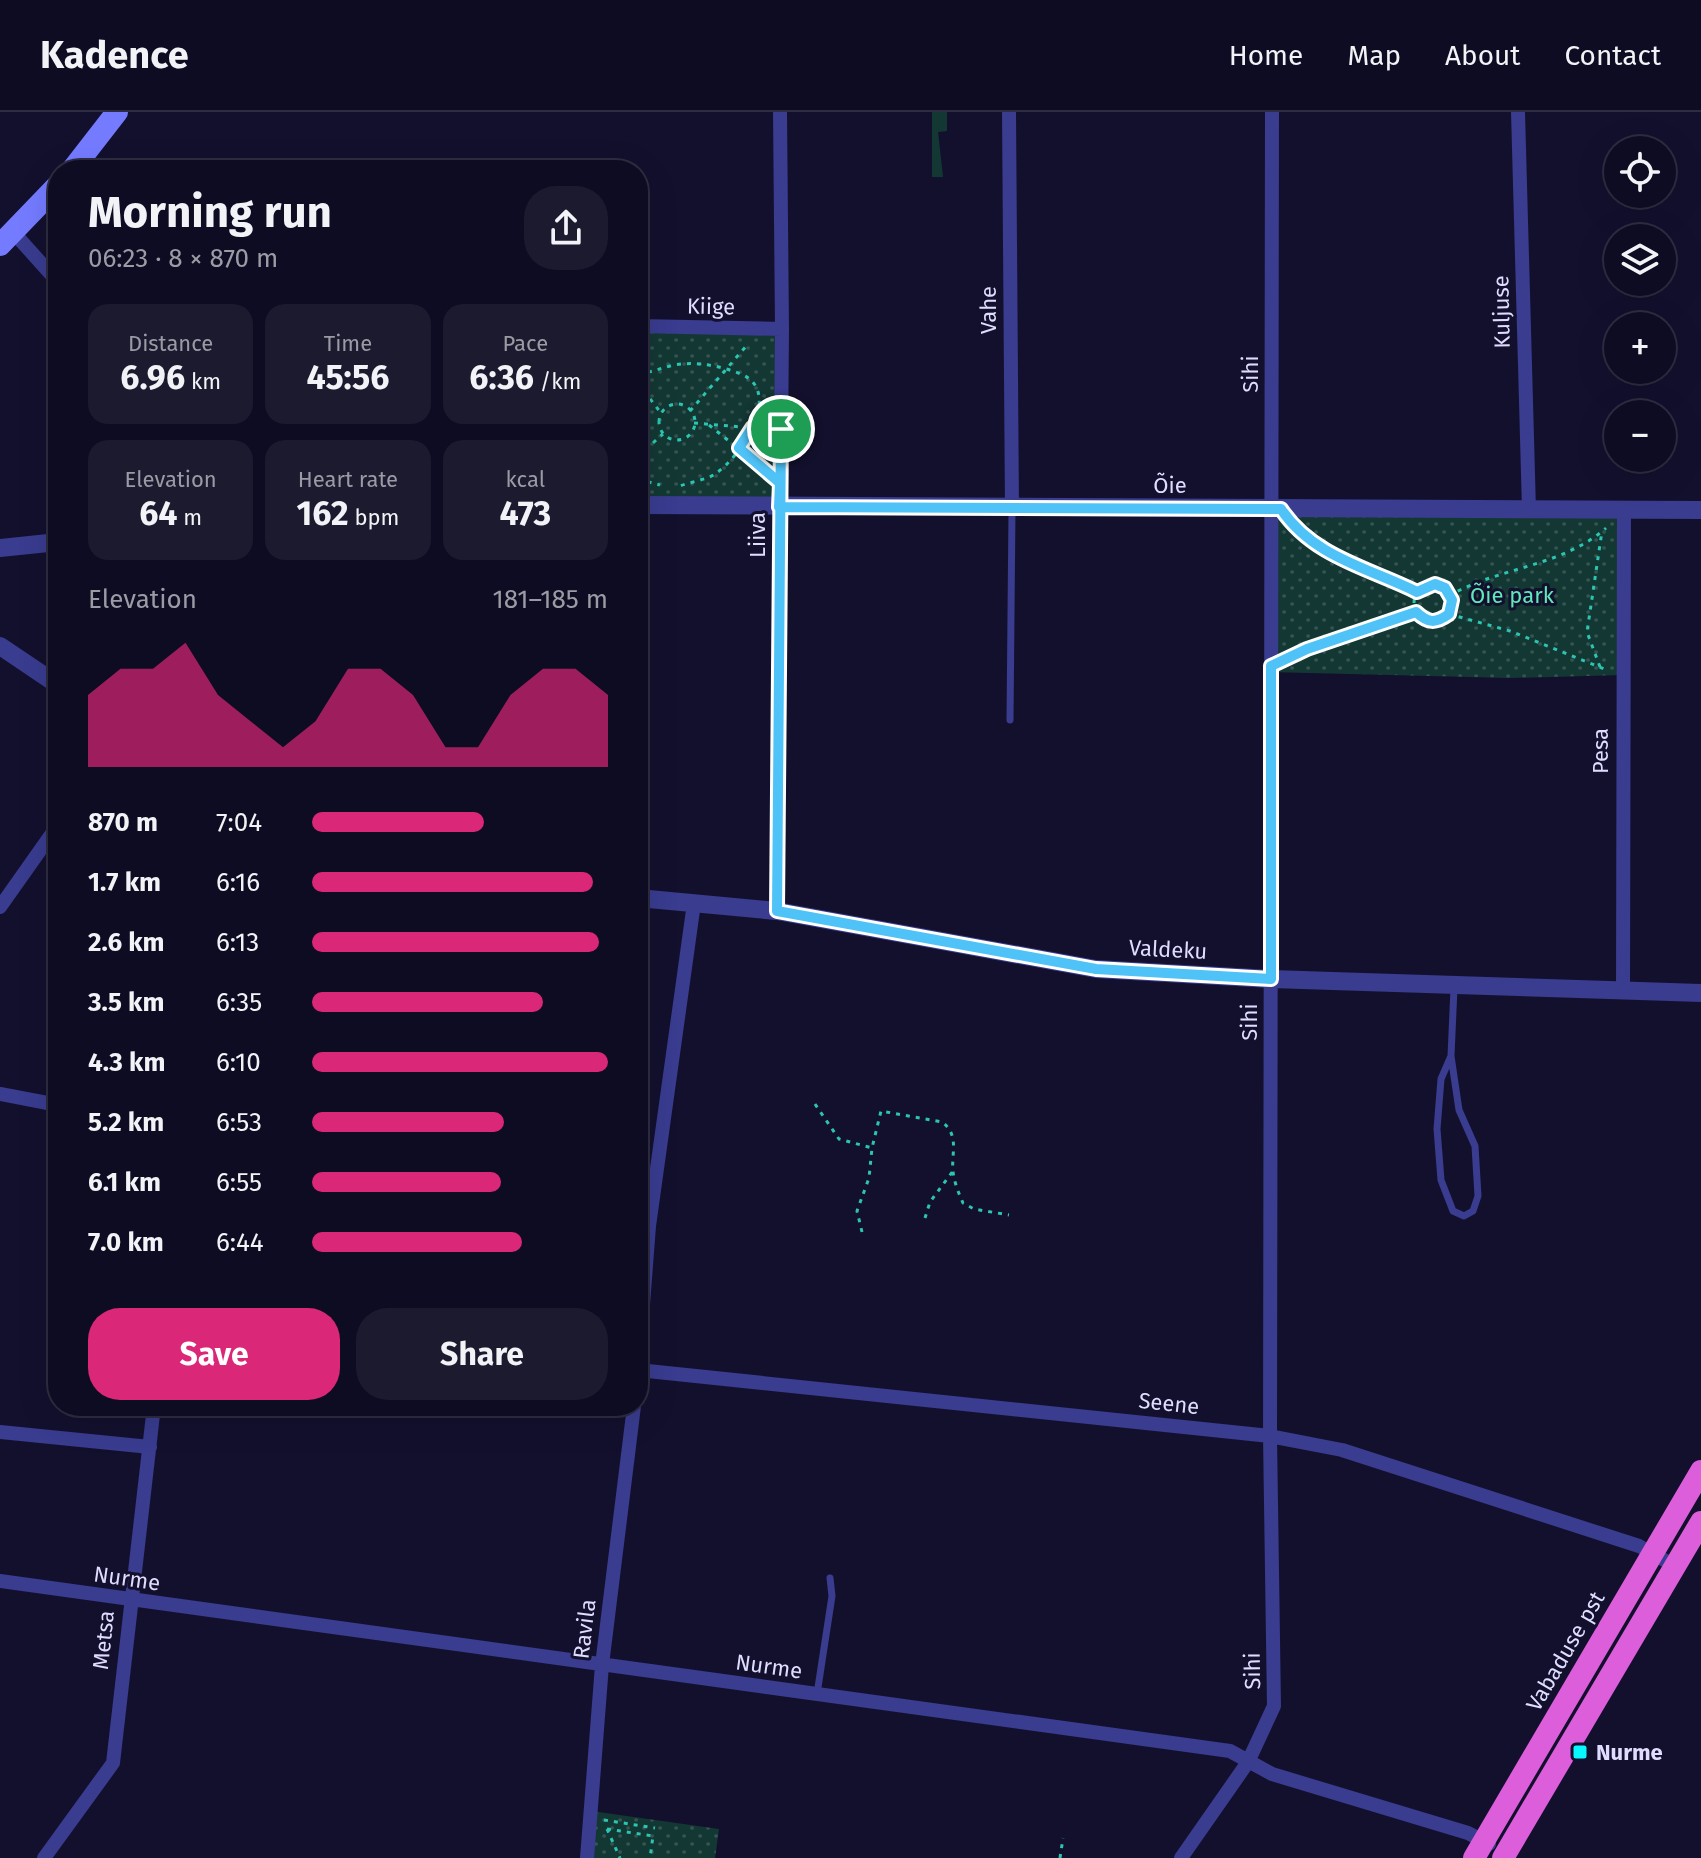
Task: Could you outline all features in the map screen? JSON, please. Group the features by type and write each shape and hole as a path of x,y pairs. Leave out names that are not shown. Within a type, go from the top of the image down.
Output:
{"highway":[{"name":"Vabaduse pst","path":"1479,1850 1701,1471"},
{"path":"1508,1857 1701,1522"}],"main road":[{"path":"80,160 117,112"},
{"path":"7,239 48,196"}],"street":[{"name":"Liiva","path":"777,911 782,329 780,112"},
{"name":"Vahe","path":"1009,112 1012,509"},
{"name":"Sihi","path":"1181,1858 1248,1762 1274,1706 1270,1436 1271,666 1276,509 1272,112"},
{"name":"Kuljuse","path":"1518,112 1529,510"},
{"path":"7,239 48,274"},
{"name":"Kiige","path":"648,326 782,329"},
{"name":"Õie","path":"648,505 1701,510"},
{"name":"Pesa","path":"1623,991 1624,510"},
{"path":"0,548 48,543"},
{"path":"0,646 48,678"},
{"path":"0,907 48,839"},
{"name":"Valdeku","path":"648,899 777,911 1096,969 1271,979 1701,993"},
{"path":"648,1193 694,903"},
{"path":"0,1094 48,1103"},
{"name":"Seene","path":"648,1371 1270,1436 1342,1450 1653,1552 1675,1566"},
{"name":"Metsa","path":"44,1858 113,1763 129,1600 153,1416"},
{"name":"Ravila","path":"587,1858 602,1665 633,1416"},
{"path":"0,1432 150,1447"},
{"name":"Nurme","path":"0,1581 1230,1751 1272,1774 1468,1833 1479,1850 1508,1857"}],"lane":[{"path":"1010,720 1012,509"},
{"path":"1451,1056 1441,1079 1437,1129 1441,1180 1453,1211 1464,1216 1473,1211 1478,1196 1475,1146 1459,1110 1451,1056 1454,986"},
{"path":"817,1694 832,1596 830,1578"}],"path":[{"path":"690,411 763,329"},
{"path":"648,371 688,363 745,375 758,386 761,399 752,428 739,448 713,476 676,487"},
{"path":"648,396 661,413"},
{"path":"675,404 690,411 694,423 685,438 673,440 663,434 659,424 661,413 675,404"},
{"path":"694,423 781,429"},
{"path":"709,425 780,483"},
{"path":"648,447 663,434"},
{"path":"648,482 664,486"},
{"path":"1276,509 1293,527 1322,549 1352,566 1417,592 1435,584 1445,588 1452,600 1449,614 1438,622 1426,621 1416,612"},
{"path":"1449,596 1470,584 1546,561 1602,531 1624,510"},
{"path":"1600,667 1587,632 1602,531"},
{"path":"1416,612 1417,592"},
{"path":"1271,666 1307,649 1416,612"},
{"path":"1449,614 1510,631 1622,675"},
{"path":"815,1104 839,1139 872,1148"},
{"path":"862,1232 857,1211 867,1186 881,1111 942,1122 948,1126 955,1146 953,1171 966,1206 1009,1215"},
{"path":"925,1218 930,1202 953,1171"},
{"path":"620,1858 603,1820 655,1828"},
{"path":"607,1829 653,1836 650,1858"},
{"path":"1060,1858 1063,1838"}],"green space":[{"path":"932,112 947,112 947,131 938,132 943,177 932,177"},
{"path":"648,326 782,329 779,507 648,505"},
{"name":"Õie park","path":"1272,509 1624,510 1622,675 1510,678 1271,672"},
{"path":"591,1811 719,1829 715,1858 587,1858"}],"place":[{"name":"Nurme","path":"1580,1752"}],"route":[{"path":"781,429 752,428 739,448 780,483 779,507 1281,509 1293,527 1352,566 1391,579 1417,592 1435,584 1445,588 1452,600 1449,614 1438,622 1426,621 1416,612 1307,649 1271,666 1271,979 1096,969 777,911 779,507 781,429"}]}
